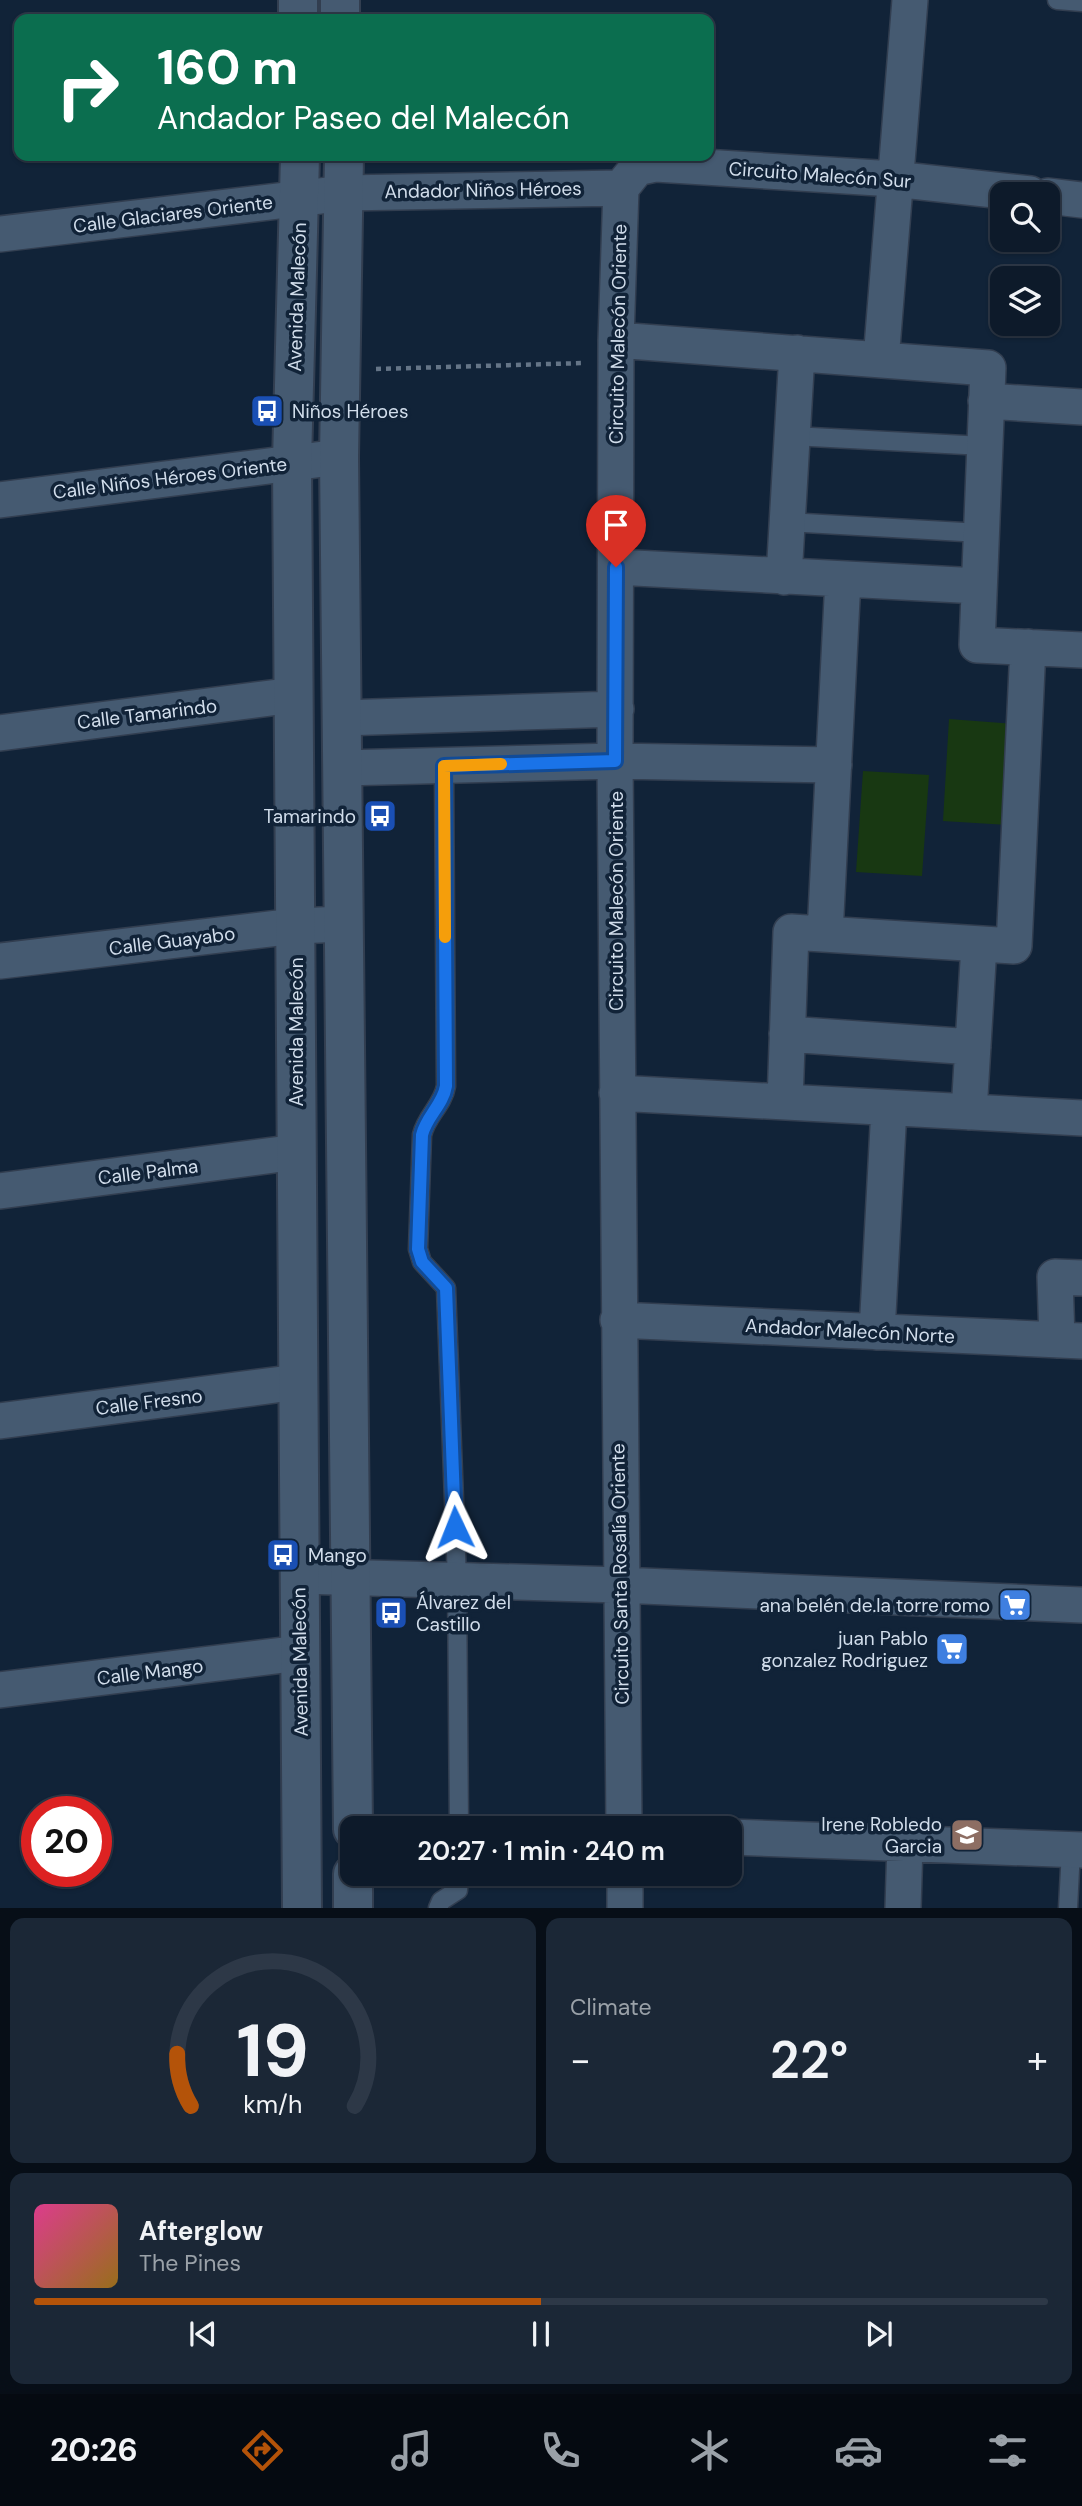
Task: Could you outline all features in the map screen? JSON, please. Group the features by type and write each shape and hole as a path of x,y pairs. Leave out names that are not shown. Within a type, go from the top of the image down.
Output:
{"street":[{"path":"881,360 910,0"},
{"name":"Avenida Malecón","path":"300,161 292,462 302,1908"},
{"path":"344,161 339,457 353,1816"},
{"name":"Circuito Malecón Sur","path":"621,188 637,168 656,163 894,179 990,190"},
{"name":"Andador Niños Héroes","path":"345,193 621,188"},
{"name":"Circuito Malecón Oriente","path":"618,1320 616,351 621,188"},
{"name":"Calle Glaciares Oriente","path":"0,234 345,193"},
{"path":"1060,197 1082,200"},
{"path":"616,351 797,353 988,368 977,645 1082,650"},
{"path":"784,577 797,353"},
{"path":"986,401 1082,407"},
{"name":"Calle Niños Héroes Oriente","path":"0,500 339,457"},
{"path":"616,567 979,586"},
{"path":"825,934 843,579"},
{"path":"785,1102 792,932 1014,946 1028,647"},
{"name":"Calle Tamarindo","path":"0,733 294,695"},
{"path":"342,718 617,709"},
{"path":"342,768 615,761 834,765"},
{"name":"Calle Guayabo","path":"0,961 295,926 344,924"},
{"path":"969,1112 979,945"},
{"path":"787,1034 973,1047"},
{"path":"617,1093 1082,1118"},
{"path":"877,1332 889,1108"},
{"name":"Calle Palma","path":"0,1191 296,1152"},
{"path":"1069,1341 1055,1277 1082,1278"},
{"name":"Andador Malecón Norte","path":"618,1320 1069,1341"},
{"name":"Circuito Santa Rosalía Oriente","path":"618,1320 624,1816"},
{"name":"Calle Fresno","path":"0,1421 298,1382"},
{"path":"299,1576 620,1585 1082,1605"},
{"name":"Calle Mango","path":"0,1690 300,1653"},
{"path":"742,1837 1077,1850"},
{"path":"903,1908 905,1844"},
{"path":"353,1886 353,1908"},
{"path":"625,1886 625,1908"}],"lane":[{"path":"1057,0 1082,2"},
{"path":"792,436 984,446"},
{"path":"787,522 981,533"},
{"path":"444,766 446,1086 443,1098 424,1125 422,1135 418,1249 422,1262 446,1288 457,1580 458,1816"},
{"path":"1068,1908 1077,1850"},
{"path":"438,1908 441,1901 458,1889 458,1886"}],"path":[{"path":"341,370 616,351"}],"green space":[{"path":"949,719 1015,724 1008,825 943,821"},
{"path":"863,771 929,775 922,876 856,872"}],"slow traffic":[{"path":"445,937 444,766 501,764"}],"place":[{"name":"Niños Héroes","path":"267,411"},
{"name":"Tamarindo","path":"380,816"},
{"name":"Mango","path":"283,1555"},
{"name":"ana belén de.la torre romo","path":"1015,1605"},
{"name":"Álvarez del Castillo","path":"391,1613"},
{"name":"juan Pablo gonzalez Rodriguez","path":"952,1649"},
{"name":"Irene Robledo Garcia","path":"967,1835"}],"route":[{"path":"455,1527 446,1288 444,1282 422,1262 418,1249 422,1135 424,1125 443,1098 446,1086 444,766 615,761 616,567"}]}
